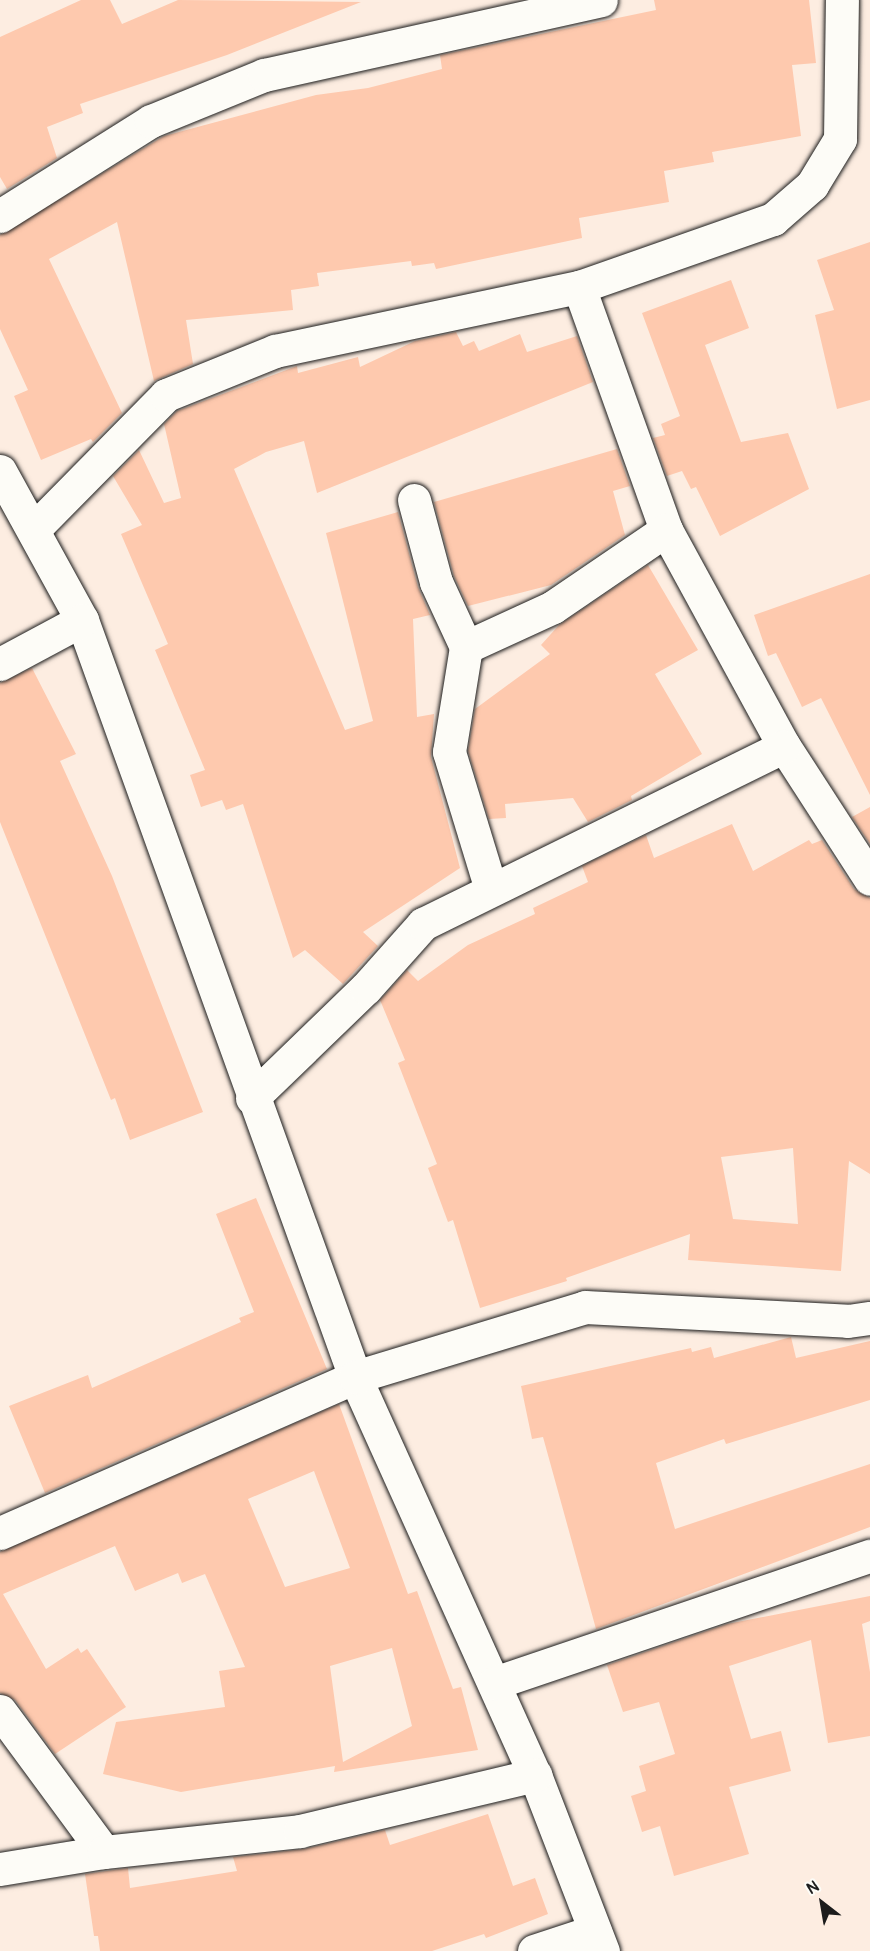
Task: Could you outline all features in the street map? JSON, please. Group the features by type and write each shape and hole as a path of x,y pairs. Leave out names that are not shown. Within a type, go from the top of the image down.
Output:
{"street":[{"path":"0,216 150,121 264,75 601,0"},
{"path":"34,529 166,395 275,351 579,288 773,219 812,185 840,140 842,0"},
{"path":"579,288 666,530 784,746 870,879"},
{"path":"0,471 34,529 81,620 252,1098 355,1377 535,1775 599,1941 534,1951"},
{"path":"414,500 436,582 466,647 449,752 490,888"},
{"path":"466,647 553,607 666,530"},
{"path":"0,664 81,620"},
{"path":"252,1098 366,988 423,924 490,888 784,746"},
{"path":"0,1533 355,1377 585,1307 848,1321 870,1318"},
{"path":"494,1683 870,1556"},
{"path":"0,1710 104,1852"},
{"path":"0,1869 104,1852 300,1832 535,1775"}],"building":[{"path":"81,0 110,0 122,24 178,0 361,2 227,55 80,104 83,113 47,127 57,158 7,189 0,177 0,37"},
{"path":"654,0 809,0 816,63 792,65 801,136 712,152 714,162 664,171 669,202 579,218 582,238 436,269 434,263 412,266 411,261 317,273 319,286 291,290 293,310 186,320 193,364 154,381 117,222 49,259 122,413 93,442 91,439 41,460 14,396 28,390 0,329 0,235 164,136 316,95 368,88 442,69 440,55 656,10"},
{"path":"870,242 870,400 837,409 815,315 834,310 817,260"},
{"path":"731,280 749,328 705,345 741,442 788,433 809,489 720,536 696,487 691,489 682,471 667,476 653,438 665,435 661,424 680,416 642,313"},
{"path":"456,332 463,346 474,341 479,351 520,334 527,352 577,336 593,382 317,493 304,441 266,452 234,469 345,730 373,721 326,533 398,512 418,587 430,615 413,619 417,717 434,714 431,757 460,868 363,932 378,946 343,984 305,950 293,958 243,804 226,810 222,800 201,807 190,775 205,770 155,650 168,644 121,534 142,525 113,476 139,450 164,503 181,498 164,424 177,411 297,366 298,373 358,357 360,367 415,341"},
{"path":"617,449 630,486 613,491 625,535 551,585 468,606 454,576 434,502"},
{"path":"648,565 698,650 655,674 702,754 631,796 632,800 588,822 573,798 505,804 506,818 489,819 468,751 475,709 550,654 541,645 559,625"},
{"path":"870,574 870,795 821,698 802,707 776,653 768,656 754,615"},
{"path":"32,668 76,754 60,761 112,876 203,1112 130,1140 115,1098 111,1100 0,822 0,683"},
{"path":"870,807 870,844 852,817"},
{"path":"732,824 753,871 809,840 812,844 822,840 854,889 870,898 870,1174 849,1161 841,1271 688,1260 690,1234 566,1278 567,1281 480,1308 453,1220 448,1222 428,1168 437,1164 398,1063 405,1060 380,1000 407,970 418,981 468,945 535,914 533,908 588,882 582,866 646,835 654,858","holes":["793,1148 798,1224 733,1219 721,1157"]},
{"path":"256,1198 327,1369 45,1493 9,1406 88,1375 92,1388 241,1322 239,1318 254,1312 216,1214"},
{"path":"791,1337 796,1358 870,1341 870,1400 726,1444 724,1439 656,1463 675,1529 870,1464 870,1527 596,1629 543,1437 532,1439 521,1386 691,1348 692,1352 711,1347 714,1358"},
{"path":"339,1404 408,1594 417,1591 453,1689 461,1687 478,1750 334,1772 335,1766 181,1792 103,1774 116,1722 225,1707 219,1671 245,1667 205,1574 182,1583 178,1573 135,1591 115,1546 3,1594 46,1669 78,1648 81,1653 87,1649 126,1707 55,1754 15,1700 0,1693 0,1552","holes":["314,1471 350,1568 285,1587 248,1499","392,1648 412,1726 343,1762 330,1666"]},
{"path":"870,1596 870,1621 862,1624 870,1672 870,1736 828,1743 811,1640 729,1666 751,1739 781,1731 791,1771 729,1787 749,1854 674,1876 660,1826 642,1832 631,1796 646,1791 639,1766 675,1754 659,1702 623,1712 607,1665 727,1624"},
{"path":"488,1814 513,1886 535,1878 548,1914 486,1938 484,1934 432,1951 100,1951 98,1936 94,1936 85,1874 128,1868 130,1888 237,1871 233,1857 304,1849 385,1830 390,1845"}]}
